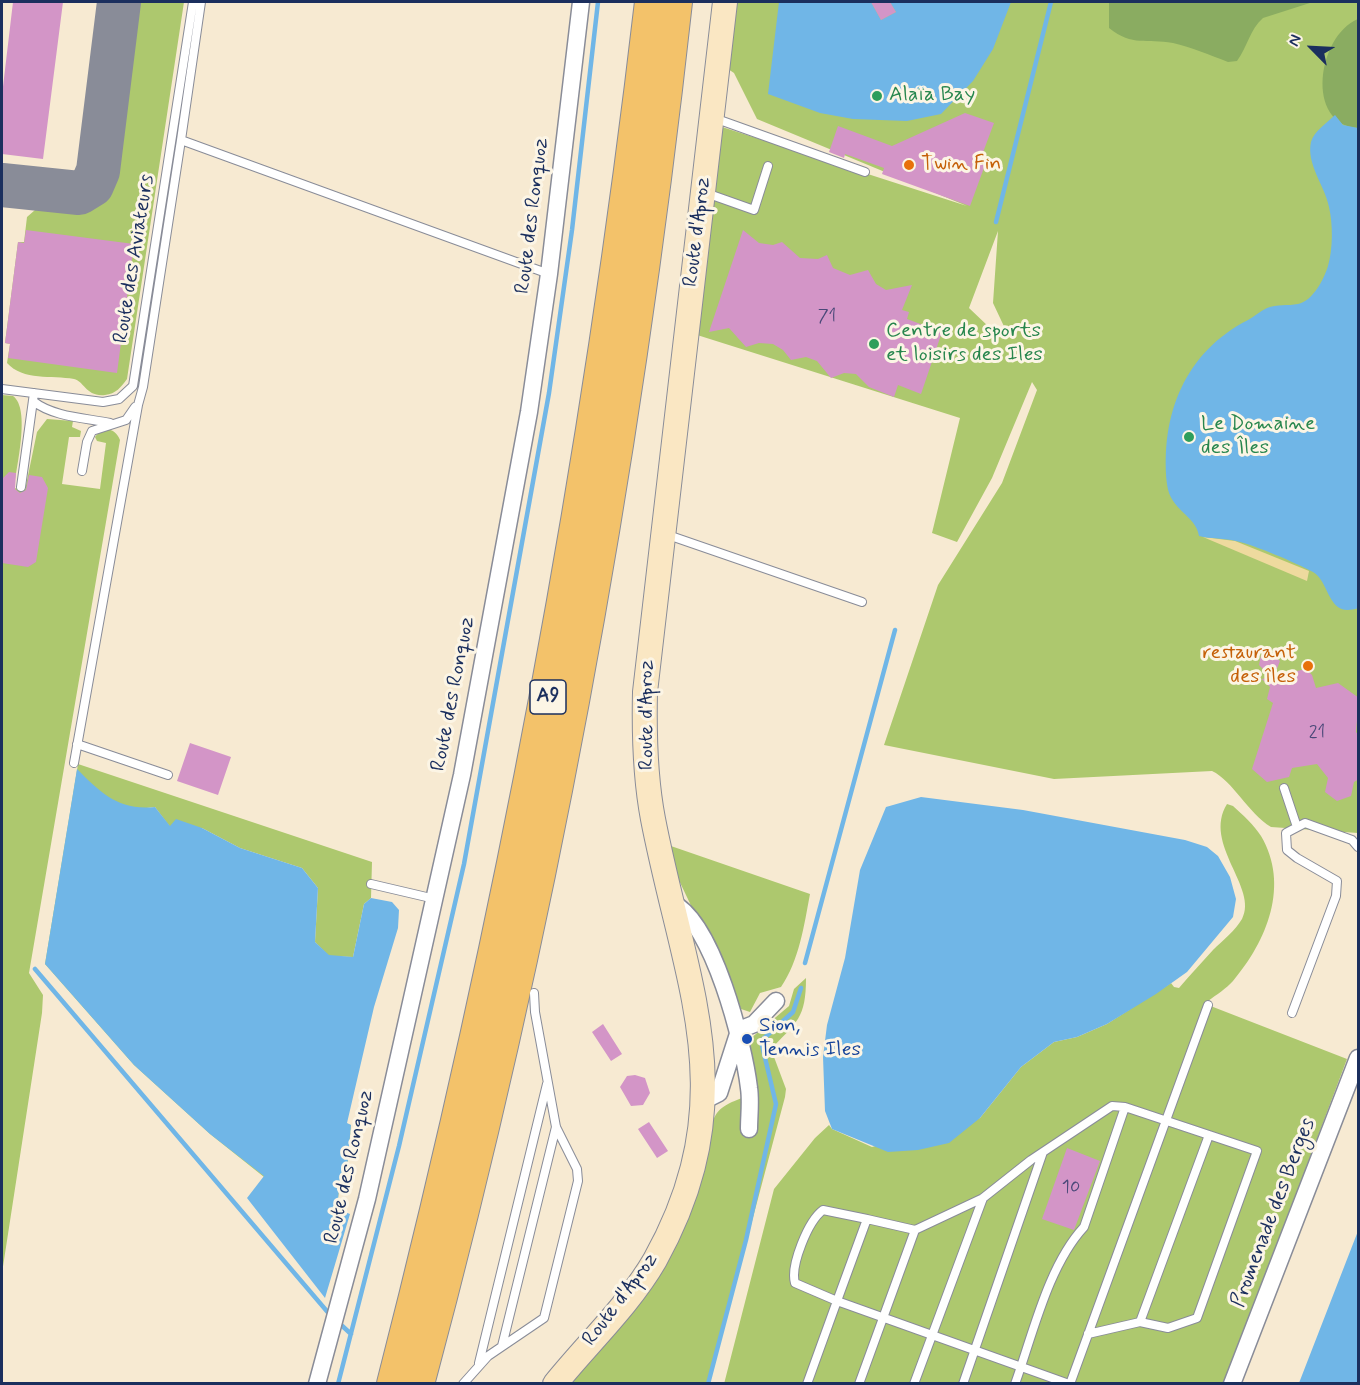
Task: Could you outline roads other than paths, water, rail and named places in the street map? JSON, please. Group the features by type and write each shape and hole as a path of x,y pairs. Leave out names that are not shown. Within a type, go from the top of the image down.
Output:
{"highway":[{"name":"A9","path":"393,1383 467,1081 540,740 609,331 651,2"},
{"name":"A9","path":"418,1383 492,1088 555,789 585,632 629,361 676,2"},
{"path":"534,993 535,958 555,789"}],"street":[{"name":"Route des Ronquoz","path":"317,1383 340,1304 435,899 464,764 517,479 549,274 581,2"},
{"name":"Route d'Aproz","path":"555,1383 626,1300 654,1261 688,1184 697,1149 703,1101 702,1039 694,992 652,817 644,722 650,630 725,2"},
{"path":"672,903 689,914 699,930 739,1030 750,1090 749,1129"},
{"path":"739,1030 754,1024 776,1001"},
{"path":"703,1101 719,1093 739,1030"},
{"name":"Promenade des Berges","path":"1232,1383 1359,1058"}],"lane":[{"name":"Route des Aviateurs","path":"2,390 33,397 104,402 118,399 133,386 193,2"},
{"name":"Route des Aviateurs","path":"74,763 145,375 201,2"},
{"path":"711,117 866,172"},
{"path":"181,140 549,274"},
{"path":"702,192 754,210 768,166"},
{"path":"33,397 45,409 114,424"},
{"path":"21,487 33,397"},
{"path":"82,471 87,442 92,431 126,420 138,405"},
{"path":"662,533 862,602"},
{"path":"77,744 168,775"},
{"path":"1284,788 1297,827"},
{"path":"1292,1013 1336,896 1337,881 1287,850 1286,833 1305,823 1352,840 1359,847"},
{"path":"370,884 435,899"},
{"path":"463,1383 479,1364 537,1324 547,1311 574,1207 578,1174 556,1127 534,993"},
{"path":"1088,1334 1140,1322 1168,1328 1197,1318 1257,1151 1166,1121 1125,1107 1112,1106 1043,1152 983,1198 915,1230 823,1210 814,1217 792,1273 795,1283 837,1301 1070,1383 1166,1121 1208,1005"},
{"path":"479,1364 496,1303 548,1081"},
{"path":"1015,1383 1060,1262 1071,1241 1084,1227 1125,1107"},
{"path":"502,1346 556,1127"},
{"path":"1140,1322 1209,1135"},
{"path":"963,1383 1043,1152"},
{"path":"914,1383 983,1198"},
{"path":"807,1383 867,1219"},
{"path":"859,1383 915,1230"}],"water":[{"path":"779,2 871,2 881,20 896,12 890,2 1011,2 993,49 973,81 941,114 907,121 853,119 820,113 768,94"},
{"path":"1335,115 1343,125 1358,128 1358,608 1348,610 1335,604 1319,577 1305,568 1245,543 1199,536 1193,523 1173,501 1169,493 1166,458 1173,410 1181,388 1208,349 1226,333 1264,309 1294,305 1308,299 1324,277 1331,252 1331,221 1327,199 1313,167 1310,150 1315,134"},
{"path":"77,769 103,793 121,803 142,808 155,807 170,826 176,819 202,828 240,848 302,868 318,888 315,942 329,955 353,957 364,904 371,898 392,902 399,910 398,928 374,1007 347,1123 351,1125 347,1168 340,1179 337,1209 350,1214 325,1298 247,1198 264,1176 210,1134 134,1065 45,964"},
{"path":"921,797 1023,810 1185,840 1207,847 1218,856 1230,877 1236,899 1233,917 1187,972 1107,1024 1077,1037 1054,1042 1021,1067 980,1118 949,1143 918,1150 888,1152 832,1129 825,1111 823,1057 827,1025 845,958 860,870 886,807"},
{"path":"1358,1231 1358,1383 1299,1383"}],"waterway":[{"path":"338,1384 399,1146 464,864 549,393 572,230 598,2"},
{"path":"996,222 1051,2"},
{"path":"805,963 895,630"},
{"path":"35,969 331,1316"},
{"path":"708,1384 746,1240 776,1104 761,1041 793,1012 801,988"},
{"path":"338,1322 351,1334"}],"place":[{"name":"Alaïa Bay","path":"877,96"},
{"name":"Twin Fin","path":"909,165"},
{"name":"Centre de sports et loisirs des Iles","path":"874,344"},
{"name":"Le Domaine des Îles","path":"1189,437"},
{"name":"restaurant des îles","path":"1308,666"},
{"name":"Sion, Tennis Iles","path":"747,1039"}]}
